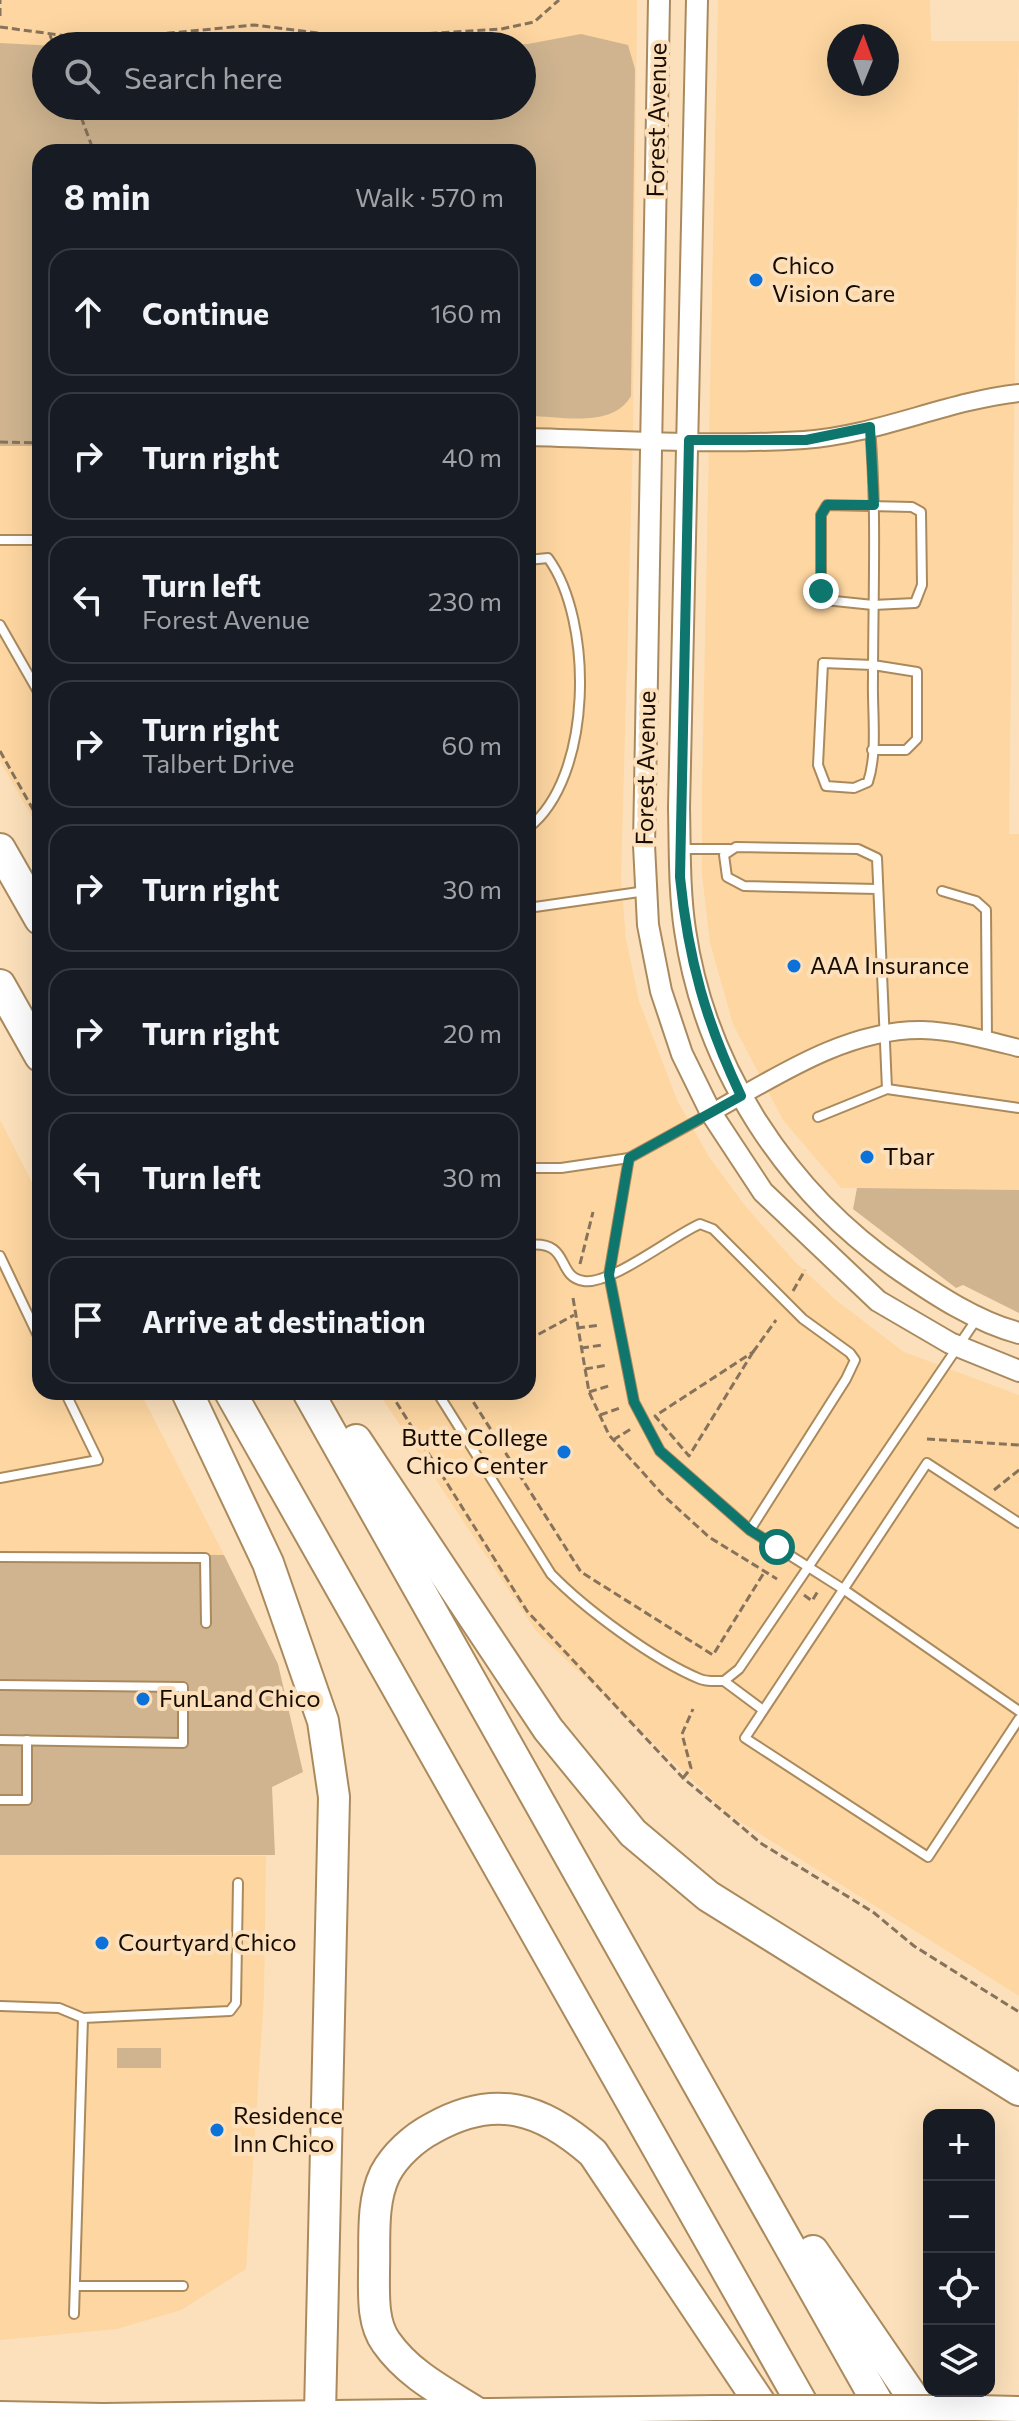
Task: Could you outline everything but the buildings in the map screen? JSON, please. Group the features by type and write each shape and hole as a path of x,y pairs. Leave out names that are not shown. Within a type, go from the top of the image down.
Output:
{"highway":[{"path":"0,849 32,905"},
{"path":"0,985 32,1042"},
{"path":"191,1400 268,1563 323,1721 334,1797 320,2413"},
{"path":"235,1400 812,2421"},
{"path":"313,1400 888,2421"},
{"path":"327,1400 548,1729 633,1833 708,1896 1019,2090"},
{"path":"699,2083 929,2421"},
{"path":"477,2413 409,2370 383,2339 374,2308 375,2216 385,2174 413,2139 455,2115 488,2107 528,2111 565,2129 593,2153 772,2421"}],"main road":[{"path":"0,2414 477,2413 714,2408 1019,2409"}],"street":[{"name":"Forest Avenue","path":"659,0 644,845 648,925 661,991 682,1054 711,1113 763,1192 878,1301 959,1347 1019,1371"},
{"name":"Forest Avenue","path":"697,0 680,849 685,931 698,993 741,1096 778,1154 815,1200 862,1244 939,1297 1019,1333"},
{"path":"536,437 806,440 870,427 981,397 1019,393"},
{"path":"711,1113 802,1062 883,1035 920,1030 1019,1048"}],"lane":[{"path":"870,427 874,505 873,665 872,750 868,782 854,788 834,787 826,786 821,779 818,765 823,663 873,665 917,672 917,739 906,750 872,750"},
{"path":"827,505 912,507 921,512 922,585 915,603 908,606 873,605 825,600 821,591 821,515 827,505"},
{"path":"0,540 32,540"},
{"path":"536,559 548,558 569,604 579,645 579,711 576,737 556,793 536,818"},
{"path":"0,625 32,681"},
{"path":"680,849 858,849 877,858 887,1089"},
{"path":"729,849 724,855 724,872 744,886 877,889"},
{"path":"536,907 646,891"},
{"path":"942,891 976,901 986,910 987,1040"},
{"path":"818,1117 887,1089 1019,1108"},
{"path":"536,1168 561,1168 629,1158 711,1113"},
{"path":"629,1158 609,1275 634,1402 660,1451 750,1530 809,1566 1019,1711"},
{"path":"536,1244 544,1243 555,1248 570,1273 582,1281 601,1280 700,1224 713,1229 794,1311 855,1360 750,1530"},
{"path":"0,1256 32,1323"},
{"path":"724,1681 739,1669 979,1316"},
{"path":"0,1478 98,1460 69,1400"},
{"path":"442,1400 551,1574 573,1597 675,1666 703,1681 724,1681 763,1710"},
{"path":"1019,1523 927,1463 745,1738 928,1857 1019,1719"},
{"path":"0,1557 205,1558 206,1623"},
{"path":"0,1685 183,1687 183,1743 0,1740"},
{"path":"0,1800 27,1800 27,1740"},
{"path":"0,2006 59,2008 83,2018 230,2011 236,2003 238,1883"},
{"path":"74,2314 83,2018"},
{"path":"75,2286 183,2286"}],"path":[{"path":"0,0 0,16"},
{"path":"454,32 501,29 534,22 559,0"},
{"path":"166,32 220,25 254,25 311,32"},
{"path":"0,27 36,32"},
{"path":"82,120 91,144"},
{"path":"0,442 32,443"},
{"path":"0,751 32,808"},
{"path":"580,1264 593,1212"},
{"path":"791,1294 805,1270"},
{"path":"573,1298 589,1392 613,1440 660,1492 709,1537 777,1579"},
{"path":"536,1336 575,1315"},
{"path":"753,1352 655,1416 689,1456 776,1320"},
{"path":"577,1328 600,1325"},
{"path":"581,1348 603,1345"},
{"path":"585,1369 608,1365"},
{"path":"589,1392 612,1385"},
{"path":"395,1400 527,1611 683,1778 762,1844 873,1912 914,1946 1019,2012"},
{"path":"472,1400 581,1572 713,1655 765,1571"},
{"path":"600,1415 620,1408"},
{"path":"613,1440 631,1429"},
{"path":"927,1439 1019,1445"},
{"path":"1000,1485 1019,1470"},
{"path":"800,1593 812,1601 818,1591"},
{"path":"683,1778 691,1768 682,1734 693,1709"}],"shaded area":[{"path":"0,0 637,0 633,436 621,881 626,939 639,1001 677,1100 709,1157 746,1207 795,1262 837,1301 904,1352 1019,1395 1019,1996 728,1814 536,1631 383,1400 536,1400 536,144 32,144 32,817 0,761"},
{"path":"718,0 930,0 931,41 1019,41 1009,834 1019,834 1019,1190 841,1188 783,1120 733,1024 710,943 702,874"},
{"path":"581,34 628,45 635,69 631,396 623,406 599,417 536,416 536,144 32,144 32,446 0,446 0,43 32,45 32,120 536,120 536,42"},
{"path":"0,1120 32,1182 32,1400 144,1400 224,1555 0,1552"},
{"path":"857,1188 1019,1190 1019,1313 963,1285 956,1288 853,1209"},
{"name":"FunLand Chico","path":"0,1552 224,1555 278,1664 303,1772 272,1787 275,1855 0,1855"},
{"path":"0,1855 266,1856 264,1997 246,2269 181,2310 117,2329 0,2340"},
{"path":"117,2048 161,2048 161,2068 117,2068"}],"place":[{"name":"Chico Vision Care","path":"756,280"},
{"name":"AAA Insurance","path":"794,966"},
{"name":"Tbar","path":"867,1157"},
{"name":"Butte College Chico Center","path":"564,1452"},
{"name":"FunLand Chico","path":"143,1699"},
{"name":"Courtyard Chico","path":"102,1943"},
{"name":"Residence Inn Chico","path":"217,2130"}],"route":[{"path":"777,1547 750,1530 681,1473 660,1451 634,1402 609,1275 629,1158 741,1096 698,993 685,931 680,877 679,808 689,440 806,440 870,427 874,505 827,505 821,515 821,591"}]}
